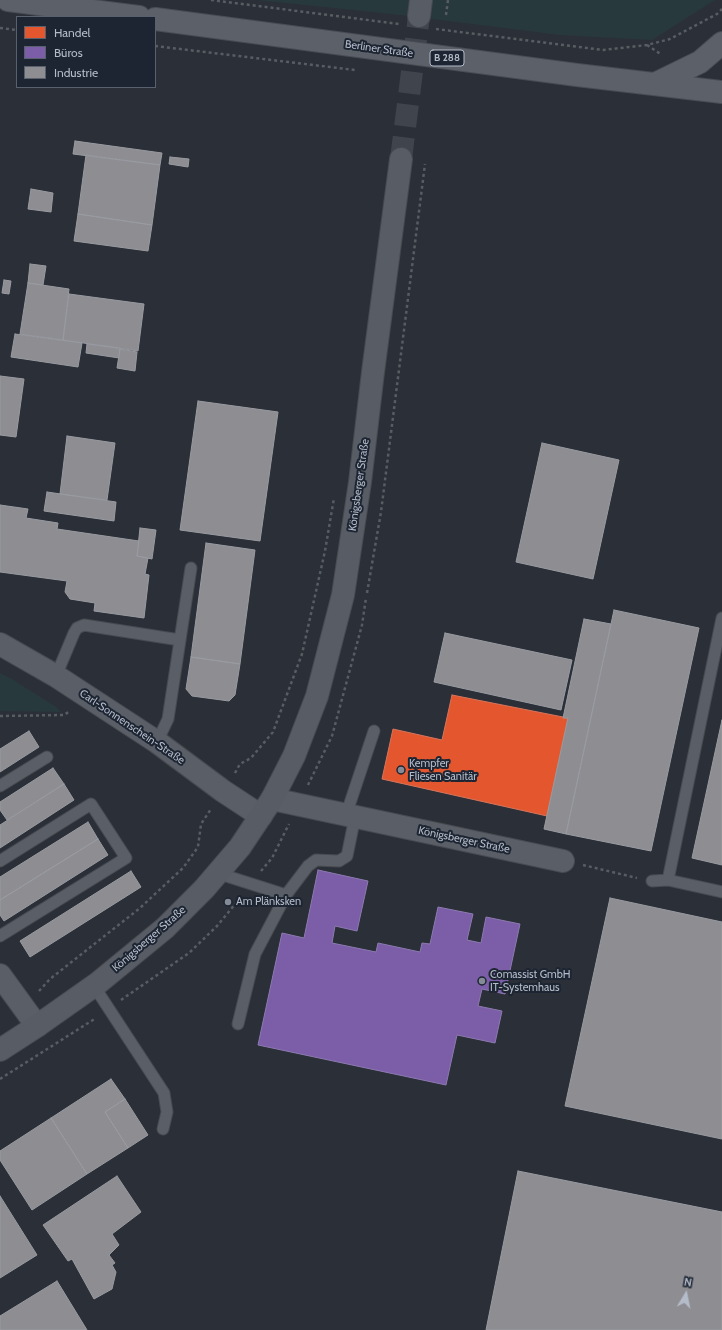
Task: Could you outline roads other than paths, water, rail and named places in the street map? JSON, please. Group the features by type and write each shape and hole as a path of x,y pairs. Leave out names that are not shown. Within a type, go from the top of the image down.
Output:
{"main road":[{"path":"8,0 131,16"},
{"name":"Berliner Straße","path":"156,19 570,74 722,92"},
{"path":"655,84 700,62 722,43"}],"street":[{"name":"Königsberger Straße","path":"0,1050 94,986 165,928 204,889 240,847 266,807 294,756 316,696 343,595 360,482 401,159"},
{"name":"Carl-Sonnenschein-Straße","path":"0,644 56,676 157,742 223,792 266,807"},
{"name":"Königsberger Straße","path":"266,807 298,805 563,861"},
{"path":"0,975 37,1026"}],"lane":[{"path":"157,742 168,719 191,568"},
{"path":"668,880 722,618"},
{"path":"56,676 74,633 77,628 84,625 180,640"},
{"path":"238,1024 255,954 286,895 308,866 316,860 339,861 347,856 350,816 374,731"},
{"path":"0,786 47,757"},
{"path":"0,861 91,804 126,858 0,936"},
{"path":"217,873 286,895"},
{"path":"652,881 668,880 722,892"},
{"path":"94,986 108,1010 164,1093 167,1112 163,1129"}],"tunnel":[{"path":"401,159 419,16"}],"place":[{"name":"Kempfer Fliesen Sanitär","path":"401,770"},
{"name":"Am Plänksken","path":"228,902"},
{"name":"Comassist GmbH IT-Systemhaus","path":"482,981"}]}
